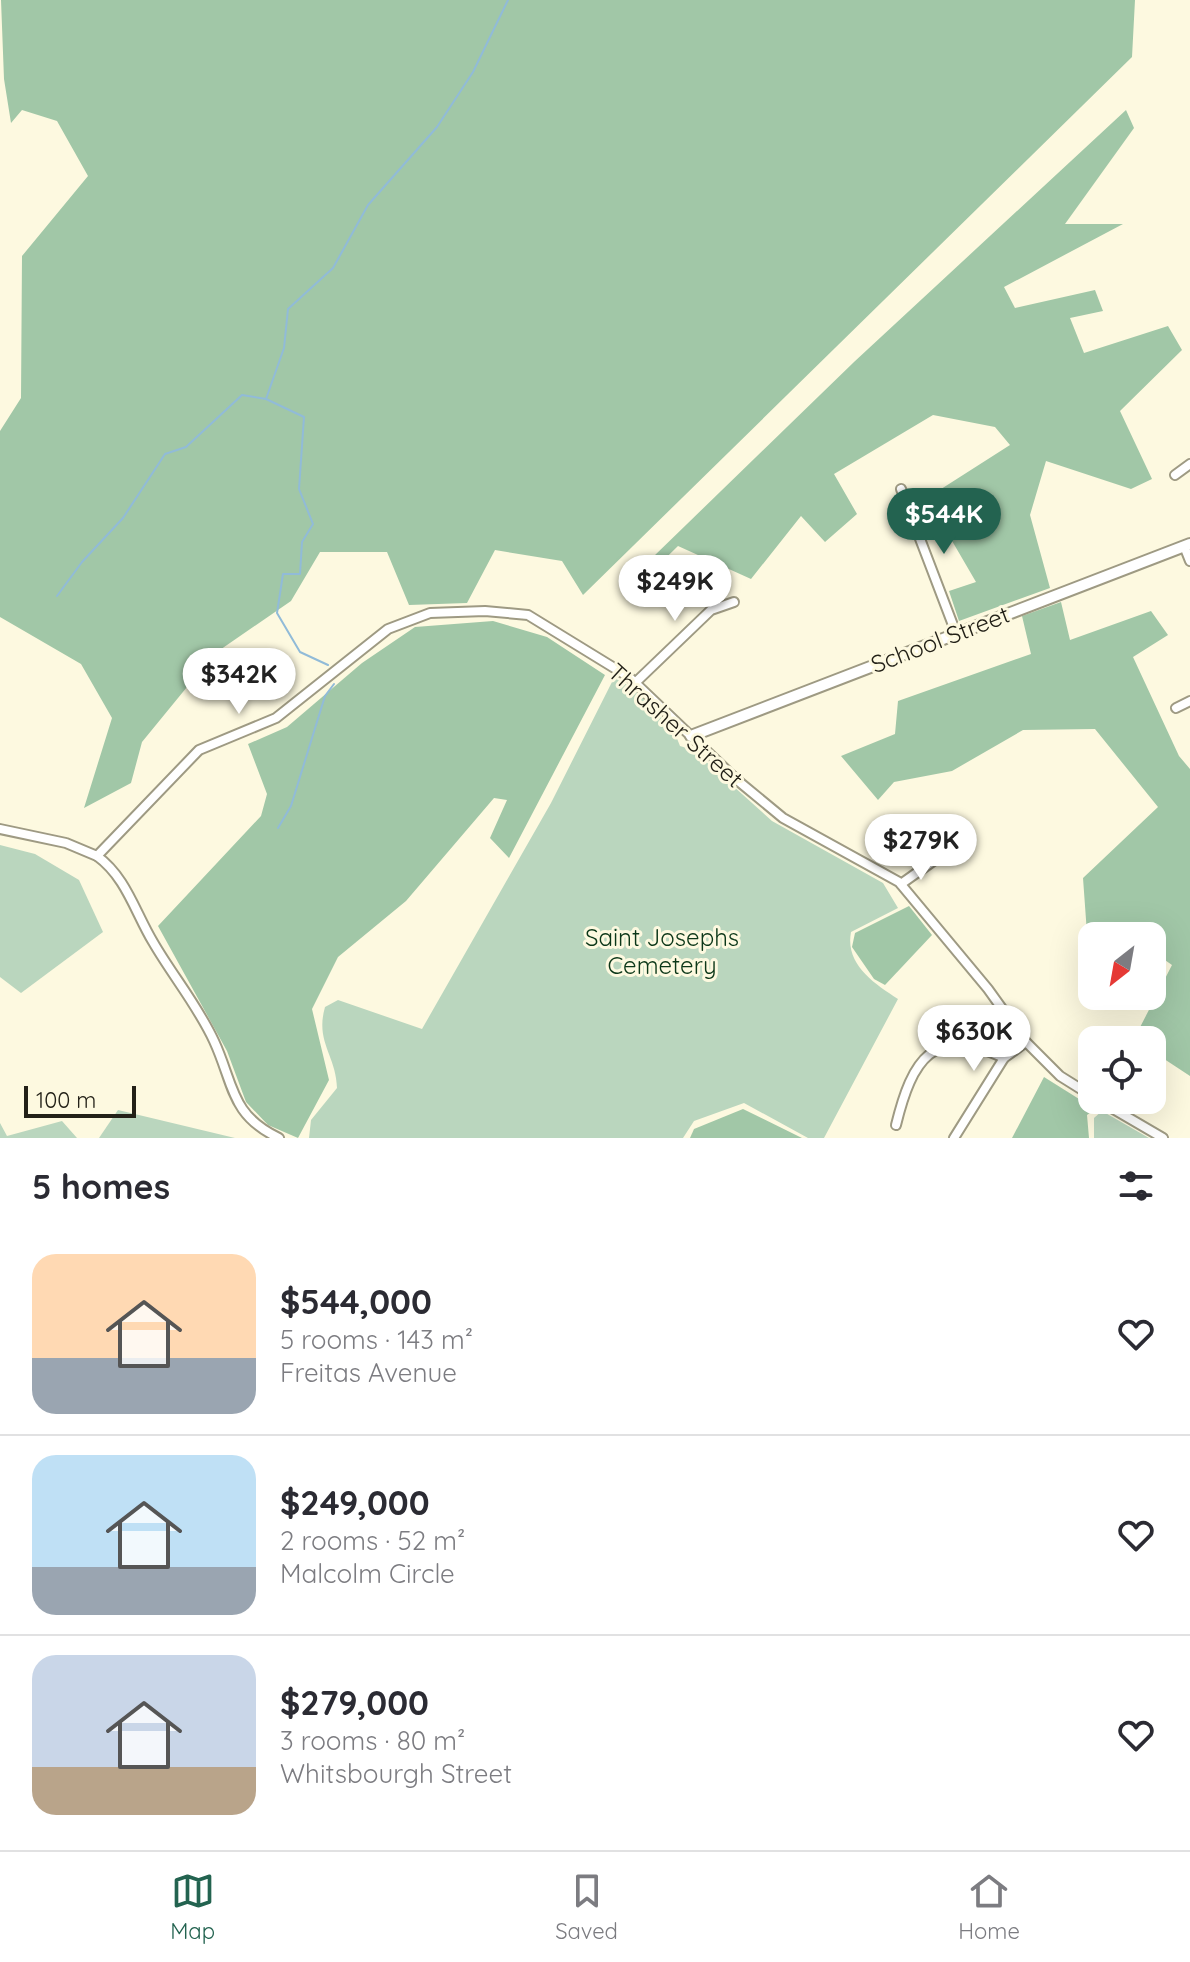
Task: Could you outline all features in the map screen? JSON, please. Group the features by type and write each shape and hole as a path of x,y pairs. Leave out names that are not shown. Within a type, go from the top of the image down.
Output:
{"street":[{"path":"1175,475 1190,464"},
{"path":"901,489 956,633"},
{"path":"1187,545 1190,561"},
{"name":"School Street","path":"691,736 1187,545"},
{"path":"636,682 711,610 734,602"},
{"name":"Thrasher Street","path":"97,856 199,750 276,718 388,629 418,615 485,611 528,615 560,631 636,682 783,818 901,884 1026,1042 1060,1076 1078,1087"},
{"path":"1176,708 1190,701"},
{"path":"0,829 66,843 97,856 119,879 151,939 206,1025 242,1111 261,1129 279,1138"},
{"path":"901,884 967,837"},
{"path":"954,1138 1004,1058 1026,1042"},
{"path":"896,1125 910,1079 930,1053 962,1043 1004,1058"},
{"path":"1122,1114 1163,1138"}],"green space":[{"path":"1,0 1135,0 1132,57 583,595 562,561 495,550 467,603 409,605 387,552 320,552 291,601 214,654 142,742 131,783 84,808 112,718 81,664 0,617 0,431 21,398 22,256 88,176 57,121 22,110 11,123 4,79"},
{"path":"1126,110 1134,128 1065,224 1123,224 1004,287 1015,308 1095,290 1103,311 1070,318 1084,353 1168,326 1182,350 1120,411 1152,479 1131,489 1046,461 1030,515 1050,588 959,621 949,591 976,582 927,498 1010,445 995,427 933,415 834,474 857,514 825,542 801,516 751,579 678,546 631,592 620,589 854,362"},
{"path":"1061,602 1070,640 1151,611 1168,635 1133,657 1179,756 1190,769 1190,1076 1166,1060 1166,1026 1141,1026 1149,1010 1166,1010 1166,977 1172,965 1166,961 1166,922 1086,922 1083,878 1158,807 1095,729 1023,730 952,771 894,782 878,800 841,756 895,734 898,701 1031,654 1022,616"},
{"path":"493,621 547,637 605,675 509,858 490,838 507,800 494,798 406,901 338,957 312,1009 329,1080 298,1138 268,1125 246,1102 227,1051 158,926 261,816 267,794 248,744 287,727 362,663 415,627"},
{"name":"Saint Josephs Cemetery","path":"614,678 634,688 674,731 680,746 693,750 772,821 883,883 898,908 851,932 852,954 863,972 898,999 824,1138 808,1138 744,1103 694,1121 683,1138 309,1138 311,1120 337,1088 324,1039 325,1007 338,1000 422,1029 551,803"},
{"path":"0,845 35,854 79,880 103,932 21,993 0,977"},
{"path":"909,906 932,935 885,985 874,979 852,947 855,933"},
{"path":"1044,1077 1078,1098 1078,1114 1088,1114 1089,1138 1012,1138"},
{"path":"743,1109 802,1138 690,1138 694,1129"},
{"path":"118,1110 235,1138 99,1138"},
{"path":"1099,1114 1107,1114 1149,1138 1094,1138 1094,1118"},
{"path":"62,1121 77,1138 0,1138 0,1123 7,1136"}],"waterway":[{"path":"57,596 82,562 123,518 165,454 186,447 242,395 266,399 284,348 288,309 333,268 368,205 437,127 473,72 508,0"},
{"path":"266,399 304,417 299,489 313,524 302,542 300,574 283,574 277,613 300,652 328,665"},
{"path":"278,828 291,806 325,696 334,684"}]}
